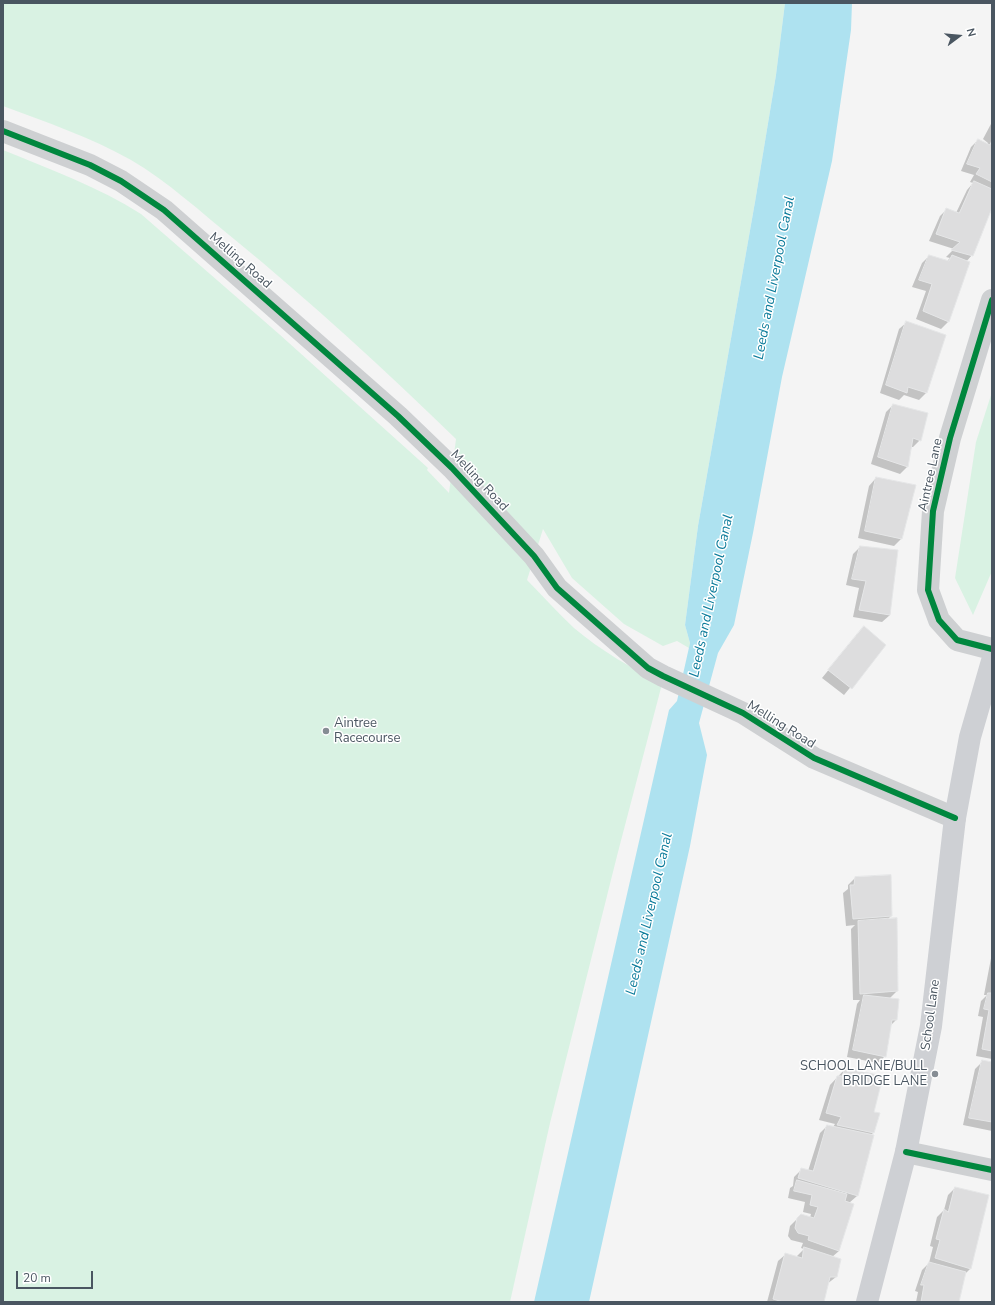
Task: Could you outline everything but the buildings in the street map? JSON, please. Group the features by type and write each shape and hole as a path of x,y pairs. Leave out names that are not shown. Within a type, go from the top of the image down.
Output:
{"main road":[{"path":"955,818 970,737 992,661"},
{"name":"School Lane","path":"867,1302 906,1152 931,1026 955,818"}],"street":[{"name":"Melling Road","path":"3,131 90,165 121,181 164,210 398,416 452,468 534,556 556,588 648,668 743,713 814,758 955,818"},
{"name":"Aintree Lane","path":"992,300 950,438 933,512 928,590 939,620 957,640 992,649"},
{"path":"906,1152 992,1170"}],"green space":[{"name":"Aintree Racecourse","path":"3,3 785,3 776,75 755,202 698,526 685,625 690,643 689,648 677,641 663,646 624,624 572,578 543,529 527,580 574,628 584,636 617,659 662,684 550,1123 510,1302 3,1302 3,150 91,187 141,214 279,334 428,468 427,470 449,493 456,439 375,362 319,312 263,263 158,178 131,160 100,144 68,130 3,106"},
{"path":"992,392 992,571 973,615 955,578 976,442"}],"water":[{"name":"Leeds and Liverpool Canal","path":"785,3 852,3 851,30 832,161 782,377 734,625 718,653 699,723 707,755 690,846 589,1302 534,1302 669,710 677,701 690,643 685,625 698,526 755,202 776,75"}],"cycle path":[{"path":"3,131 90,165 121,181 164,210 398,416 452,468 534,556 557,588 648,668 743,713 814,758 955,818"},
{"path":"992,300 950,438 933,511 928,590 939,620 957,640 992,649"},
{"path":"906,1152 992,1170"}],"place":[{"name":"Aintree Racecourse","path":"326,731"},
{"name":"SCHOOL LANE/BULL BRIDGE LANE","path":"935,1074"}]}
